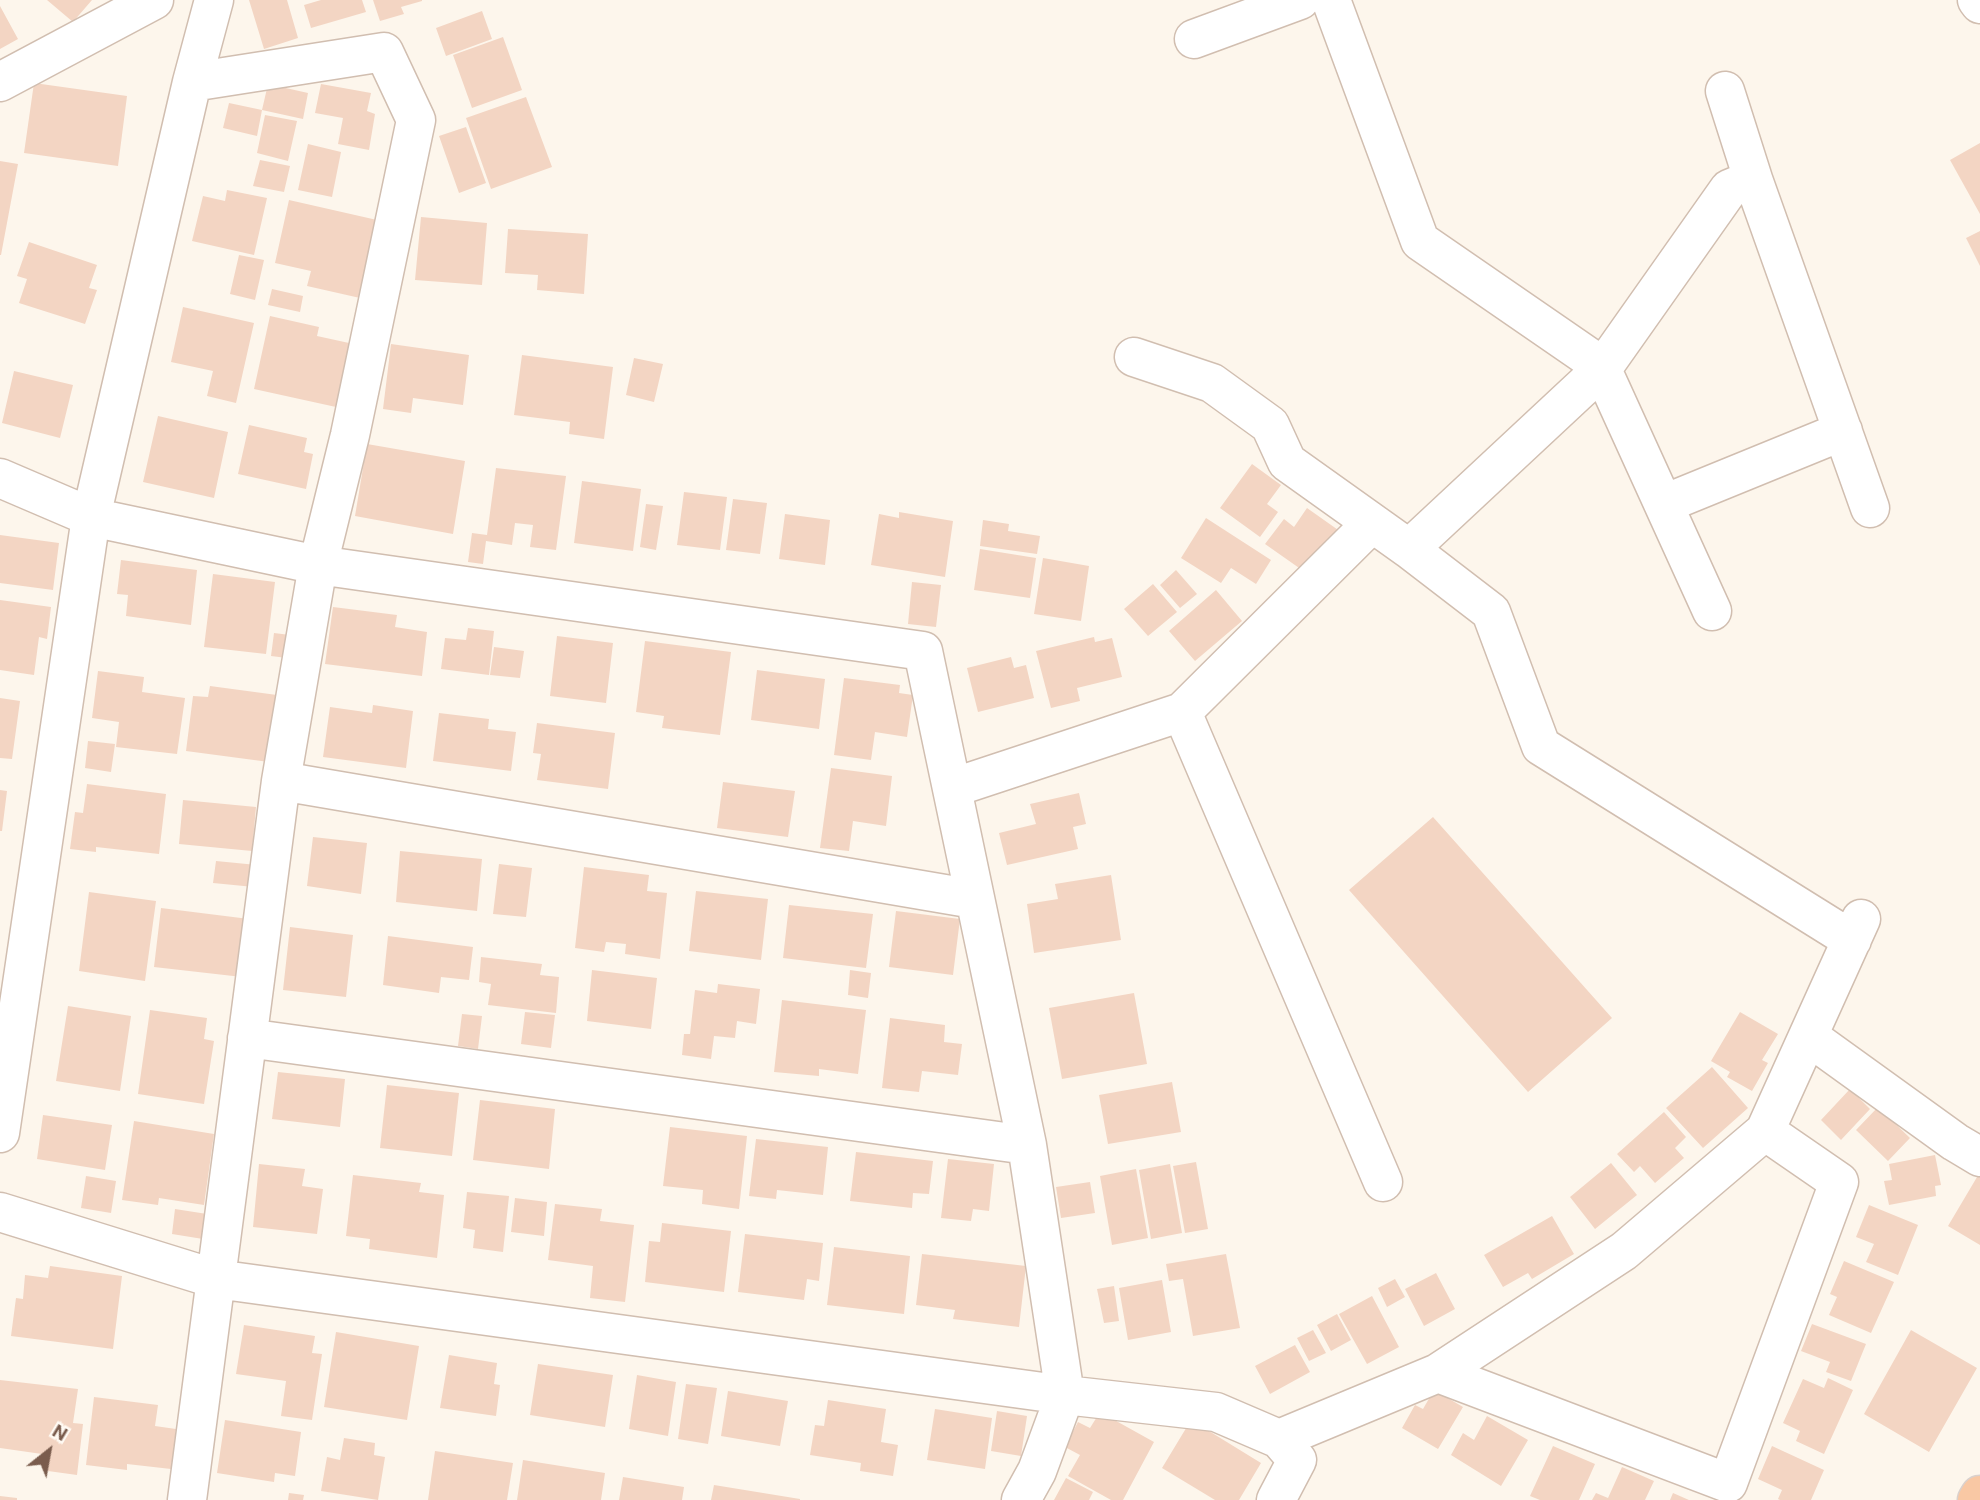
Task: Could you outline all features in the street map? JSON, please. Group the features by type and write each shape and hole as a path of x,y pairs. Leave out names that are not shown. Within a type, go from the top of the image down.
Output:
{"highway":[{"path":"1978,1500 1980,1495"}],"street":[{"path":"0,82 154,0"},
{"path":"0,1133 91,517 192,82 214,0"},
{"path":"1194,39 1300,0"},
{"path":"1331,0 1420,241 1600,365 1712,611"},
{"path":"1977,0 1980,4"},
{"path":"187,1500 282,781 318,565 350,435 416,120 384,52 192,82"},
{"path":"1725,91 1753,178 1870,508"},
{"path":"1409,549 1602,369 1729,189 1753,178"},
{"path":"1134,356 1212,383 1270,425 1287,462 1409,549 1491,612 1541,746 1857,929 1765,1131 1624,1251 1438,1373 1279,1439"},
{"path":"1664,504 1843,431"},
{"path":"0,478 91,517 318,565 923,652 1027,1144 1065,1395 1037,1471 1021,1500"},
{"path":"952,788 1182,712 1372,523"},
{"path":"1182,712 1383,1182"},
{"path":"282,781 974,899"},
{"path":"1808,1036 1955,1142 1980,1157"},
{"path":"247,1038 1027,1144"},
{"path":"1438,1373 1728,1483 1839,1182 1765,1131"},
{"path":"0,1212 216,1279 1065,1395 1216,1412 1279,1439 1297,1460 1276,1500"}],"building":[{"path":"47,0 92,0 73,22"},
{"path":"249,0 287,0 298,38 264,49"},
{"path":"321,0 362,0 366,12 311,28 304,5"},
{"path":"373,0 422,1 401,7 404,14 380,21"},
{"path":"0,6 18,39 0,49"},
{"path":"482,11 492,39 446,56 436,28"},
{"path":"503,37 522,90 472,108 453,55"},
{"path":"34,83 127,96 118,166 24,153"},
{"path":"268,84 308,93 303,119 262,110"},
{"path":"321,84 371,93 367,111 375,114 369,150 338,144 343,118 315,113"},
{"path":"526,97 552,167 491,189 466,118"},
{"path":"229,103 262,110 257,136 223,128"},
{"path":"265,115 297,121 288,161 257,153"},
{"path":"466,127 486,183 459,193 439,136"},
{"path":"1980,143 1980,214 1950,160"},
{"path":"308,144 341,152 332,197 298,190"},
{"path":"260,160 290,166 284,192 253,186"},
{"path":"0,161 18,164 1,255 0,255"},
{"path":"227,190 267,198 254,255 192,241 203,196 225,201"},
{"path":"289,200 377,220 360,298 307,286 311,271 275,263"},
{"path":"421,217 487,223 482,285 415,280"},
{"path":"508,229 588,234 584,294 537,290 538,275 505,273"},
{"path":"1980,231 1980,266 1966,238"},
{"path":"29,242 97,265 89,288 97,290 85,324 19,303 27,279 17,276"},
{"path":"239,255 264,260 255,300 230,294"},
{"path":"272,289 303,296 300,312 268,305"},
{"path":"183,307 254,323 236,403 207,396 213,371 171,362"},
{"path":"270,316 319,327 317,336 349,343 336,407 254,389"},
{"path":"391,344 469,355 463,405 413,398 411,413 383,409"},
{"path":"522,355 613,367 604,439 569,434 570,422 514,415"},
{"path":"634,358 663,364 654,402 626,395"},
{"path":"14,371 73,385 60,438 2,423"},
{"path":"158,416 228,432 214,498 143,482"},
{"path":"249,425 307,438 304,452 313,454 306,489 238,474"},
{"path":"367,444 465,461 453,534 355,516"},
{"path":"1252,464 1281,485 1267,504 1278,512 1260,537 1220,508"},
{"path":"496,468 566,476 556,550 530,547 533,525 515,523 512,545 486,541 483,564 468,562 472,533 487,535"},
{"path":"582,481 641,489 633,551 574,543"},
{"path":"684,492 727,497 720,550 677,545"},
{"path":"733,499 767,503 760,554 726,550"},
{"path":"646,504 663,506 656,550 640,547"},
{"path":"1307,508 1341,532 1302,570 1265,544 1284,519 1294,527"},
{"path":"899,512 953,521 945,577 871,565 879,514 899,518"},
{"path":"785,514 830,520 825,565 779,559"},
{"path":"1206,518 1271,560 1256,584 1231,568 1221,583 1181,558"},
{"path":"983,520 1009,524 1008,531 1040,536 1037,554 980,546"},
{"path":"0,535 59,543 53,590 0,583"},
{"path":"980,549 1036,558 1030,598 974,590"},
{"path":"1043,558 1089,566 1081,621 1034,614"},
{"path":"121,560 197,570 191,625 126,616 128,595 117,594"},
{"path":"1176,570 1197,594 1180,608 1160,585"},
{"path":"213,574 275,582 266,654 204,647"},
{"path":"912,582 941,585 936,627 908,624"},
{"path":"1153,584 1177,612 1148,636 1124,609"},
{"path":"1216,590 1242,621 1195,661 1169,631"},
{"path":"0,600 51,607 47,639 39,637 34,675 0,670"},
{"path":"333,607 397,615 395,627 427,632 422,676 325,664"},
{"path":"468,628 494,631 489,675 441,669 445,638 466,640"},
{"path":"274,633 290,635 287,658 271,656"},
{"path":"557,636 613,643 606,703 550,696"},
{"path":"1094,637 1095,642 1112,638 1122,677 1077,688 1080,701 1051,708 1036,651"},
{"path":"645,641 731,652 720,735 662,728 664,716 636,712"},
{"path":"494,647 524,651 520,678 490,675"},
{"path":"1011,657 1014,668 1026,665 1034,698 978,712 967,668"},
{"path":"757,670 825,679 819,729 751,720"},
{"path":"98,671 144,677 142,692 185,698 177,754 116,747 119,722 92,718"},
{"path":"844,678 900,685 899,693 913,695 907,737 875,732 871,760 834,755"},
{"path":"210,686 277,695 269,762 186,751 193,696 208,697"},
{"path":"0,698 20,701 12,759 0,758"},
{"path":"373,705 413,711 406,768 323,757 330,707 372,713"},
{"path":"439,713 489,719 488,729 516,732 511,771 433,761"},
{"path":"537,723 615,733 608,789 537,780 541,754 533,753"},
{"path":"88,741 115,744 111,772 85,768"},
{"path":"831,768 892,776 886,826 853,821 849,851 820,848"},
{"path":"723,782 795,791 788,837 717,828"},
{"path":"87,784 166,794 159,854 96,847 96,852 70,849 75,812 83,813"},
{"path":"0,790 7,791 2,831 0,831"},
{"path":"1079,793 1086,824 1073,827 1078,849 1007,865 999,833 1036,824 1030,804"},
{"path":"183,800 256,807 252,851 179,844"},
{"path":"1433,817 1612,1018 1528,1092 1349,890"},
{"path":"313,837 367,843 361,894 307,886"},
{"path":"400,851 482,859 477,911 396,902"},
{"path":"216,861 257,865 254,887 213,883"},
{"path":"499,864 532,868 526,917 493,914"},
{"path":"584,867 649,875 647,891 667,893 660,959 625,954 626,944 606,942 604,952 575,948"},
{"path":"1111,875 1121,940 1034,953 1027,904 1058,899 1055,884"},
{"path":"696,891 768,899 761,960 689,951"},
{"path":"89,892 156,901 145,981 79,971"},
{"path":"789,905 873,914 866,968 783,958"},
{"path":"161,908 249,919 242,977 154,967"},
{"path":"896,911 960,919 953,975 889,967"},
{"path":"290,927 353,935 346,997 283,990"},
{"path":"388,936 473,947 469,980 441,977 439,993 383,985"},
{"path":"481,957 542,964 540,975 559,977 556,1013 488,1005 491,984 479,982"},
{"path":"592,970 657,978 651,1029 587,1021"},
{"path":"850,970 871,973 868,998 848,995"},
{"path":"718,984 760,989 756,1024 737,1021 735,1038 714,1036 711,1059 682,1055 684,1034 690,1034 695,990 717,993"},
{"path":"1134,993 1147,1064 1062,1079 1049,1008"},
{"path":"782,1000 866,1010 858,1074 819,1069 819,1076 774,1072"},
{"path":"68,1006 131,1016 120,1091 56,1081"},
{"path":"150,1010 207,1018 204,1039 214,1041 204,1104 138,1094"},
{"path":"525,1012 555,1015 551,1048 521,1044"},
{"path":"1740,1012 1778,1034 1762,1060 1768,1063 1752,1091 1727,1077 1730,1072 1711,1061"},
{"path":"462,1014 482,1016 478,1049 458,1046"},
{"path":"890,1018 945,1025 944,1042 962,1044 958,1075 922,1071 919,1092 882,1088"},
{"path":"1712,1067 1748,1108 1703,1148 1666,1108"},
{"path":"278,1072 345,1079 340,1127 272,1119"},
{"path":"1172,1082 1181,1132 1108,1144 1099,1095"},
{"path":"387,1085 459,1093 452,1156 380,1148"},
{"path":"1850,1089 1870,1109 1841,1140 1821,1120"},
{"path":"480,1100 555,1109 549,1169 473,1160"},
{"path":"1878,1107 1910,1138 1888,1161 1856,1130"},
{"path":"1664,1112 1686,1137 1675,1148 1684,1158 1655,1183 1640,1166 1634,1172 1617,1154"},
{"path":"43,1115 112,1125 105,1170 37,1159"},
{"path":"134,1121 214,1134 204,1205 159,1198 158,1205 122,1200"},
{"path":"670,1127 747,1136 739,1209 702,1204 703,1190 663,1186"},
{"path":"756,1139 828,1147 823,1195 777,1190 776,1199 749,1196"},
{"path":"856,1152 933,1161 929,1194 913,1193 912,1208 850,1201"},
{"path":"1935,1155 1941,1185 1935,1186 1936,1196 1889,1205 1884,1181 1892,1180 1889,1164"},
{"path":"948,1159 994,1164 989,1211 973,1209 971,1221 941,1218"},
{"path":"1196,1162 1208,1229 1185,1233 1173,1166"},
{"path":"1611,1163 1637,1195 1595,1229 1570,1197"},
{"path":"259,1164 305,1169 302,1186 323,1189 317,1234 253,1227"},
{"path":"1170,1164 1182,1233 1151,1239 1139,1170"},
{"path":"1136,1169 1148,1238 1112,1245 1100,1176"},
{"path":"1980,1172 1980,1245 1948,1226"},
{"path":"353,1175 421,1183 419,1192 444,1195 437,1258 369,1249 370,1239 346,1236"},
{"path":"86,1176 116,1181 111,1213 81,1208"},
{"path":"1090,1182 1095,1213 1061,1218 1056,1187"},
{"path":"467,1192 509,1196 503,1252 473,1248 475,1230 463,1228"},
{"path":"515,1198 547,1202 544,1236 511,1232"},
{"path":"555,1204 602,1209 600,1221 634,1225 625,1302 590,1298 593,1266 548,1260"},
{"path":"1869,1205 1918,1225 1898,1275 1866,1262 1874,1244 1856,1237"},
{"path":"175,1209 207,1214 203,1239 172,1234"},
{"path":"1552,1216 1574,1254 1532,1279 1528,1273 1503,1287 1484,1255"},
{"path":"662,1223 731,1231 724,1292 645,1282 649,1241 660,1242"},
{"path":"745,1234 823,1243 819,1281 807,1279 804,1300 738,1292"},
{"path":"834,1247 910,1256 904,1314 827,1305"},
{"path":"922,1254 1026,1266 1019,1327 953,1319 955,1310 916,1305"},
{"path":"1226,1254 1240,1328 1193,1336 1183,1279 1169,1281 1166,1264"},
{"path":"1844,1261 1894,1282 1871,1333 1829,1315 1837,1297 1830,1294"},
{"path":"50,1266 122,1276 113,1349 11,1336 16,1298 23,1299 25,1275 48,1278"},
{"path":"1436,1273 1455,1309 1424,1326 1405,1289"},
{"path":"1395,1279 1405,1297 1387,1307 1378,1288"},
{"path":"1162,1280 1171,1332 1128,1340 1119,1288"},
{"path":"1114,1286 1119,1321 1104,1323 1097,1289"},
{"path":"1372,1296 1399,1347 1367,1364 1339,1314"},
{"path":"1337,1314 1351,1340 1331,1351 1317,1325"},
{"path":"1812,1324 1866,1344 1851,1381 1826,1372 1830,1362 1801,1351"},
{"path":"244,1325 315,1336 312,1353 322,1354 312,1420 281,1416 286,1381 236,1374"},
{"path":"1313,1330 1326,1353 1309,1361 1297,1338"},
{"path":"1911,1330 1977,1368 1929,1452 1864,1414"},
{"path":"336,1332 419,1346 407,1420 324,1407"},
{"path":"1295,1345 1310,1372 1270,1394 1255,1366"},
{"path":"449,1355 497,1363 494,1384 500,1385 496,1416 440,1408"},
{"path":"538,1364 613,1375 605,1427 530,1415"},
{"path":"637,1375 676,1382 668,1436 629,1429"},
{"path":"1828,1378 1853,1390 1824,1454 1796,1441 1800,1431 1783,1423 1803,1379 1824,1388"},
{"path":"0,1380 78,1389 73,1423 83,1424 77,1475 48,1471 49,1455 0,1448"},
{"path":"686,1384 717,1388 708,1444 678,1439"},
{"path":"1434,1390 1463,1407 1438,1449 1402,1428 1415,1405 1423,1409"},
{"path":"728,1391 788,1401 780,1446 721,1436"},
{"path":"94,1397 158,1405 155,1426 176,1429 171,1469 127,1464 127,1470 86,1465"},
{"path":"828,1400 886,1409 881,1442 898,1445 893,1476 860,1471 861,1463 810,1455 815,1425 824,1426"},
{"path":"935,1409 992,1418 985,1469 927,1460"},
{"path":"997,1411 1027,1416 1021,1456 991,1451"},
{"path":"1100,1412 1154,1442 1123,1500 1111,1500 1068,1476 1080,1455 1065,1447 1078,1422 1090,1428"},
{"path":"1487,1416 1528,1440 1501,1486 1451,1455 1463,1433 1474,1440"},
{"path":"225,1420 301,1432 295,1476 275,1473 274,1482 217,1473"},
{"path":"1191,1420 1261,1463 1239,1500 1215,1500 1162,1468"},
{"path":"344,1438 375,1443 374,1455 385,1457 378,1500 321,1491 327,1457 340,1460"},
{"path":"1553,1446 1595,1464 1579,1500 1540,1500 1530,1496"},
{"path":"1772,1446 1824,1470 1811,1500 1780,1500 1778,1499 1782,1490 1758,1479"},
{"path":"435,1451 513,1463 507,1500 428,1500"},
{"path":"523,1460 605,1473 601,1500 517,1500"},
{"path":"1622,1467 1654,1481 1645,1500 1592,1500 1596,1493 1608,1498"},
{"path":"623,1477 684,1487 682,1500 619,1500"},
{"path":"1066,1478 1093,1492 1089,1500 1054,1500"},
{"path":"714,1485 800,1499 800,1500 711,1500"},
{"path":"289,1493 304,1495 303,1500 288,1500"},
{"path":"1673,1493 1689,1500 1670,1500"},
{"path":"0,1496 17,1498 17,1500 0,1500"}]}
